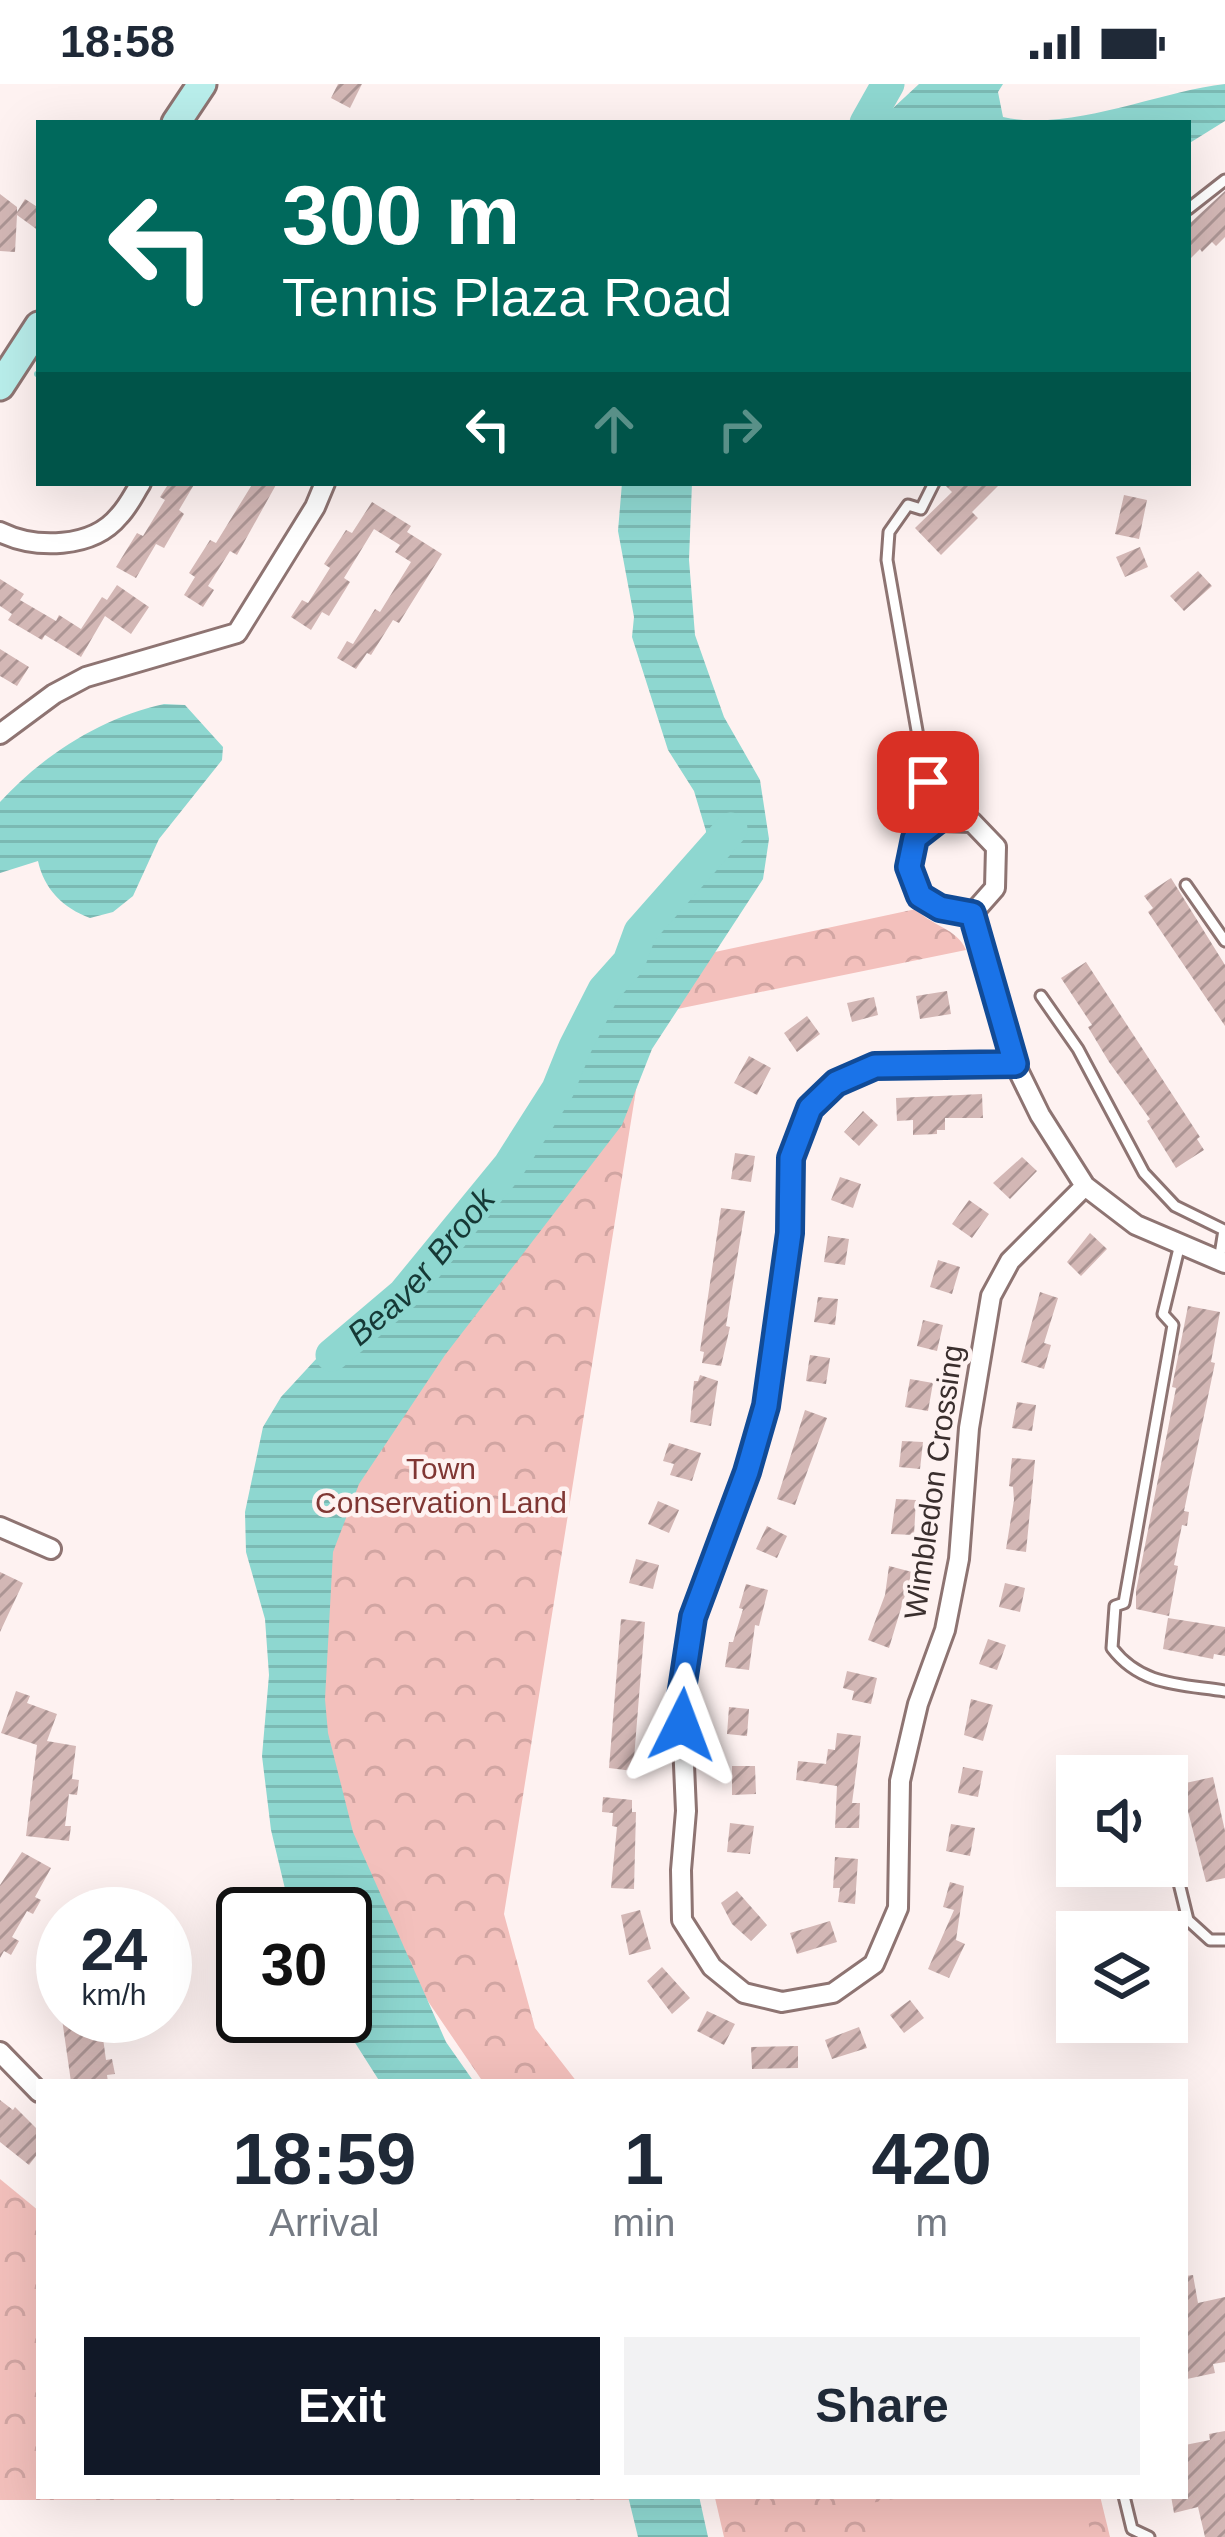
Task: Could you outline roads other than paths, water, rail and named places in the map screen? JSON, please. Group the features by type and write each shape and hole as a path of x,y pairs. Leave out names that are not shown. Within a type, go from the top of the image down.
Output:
{"main road":[{"path":"178,120 202,84"},
{"path":"0,386 36,331"}],"street":[{"path":"0,532 22,543 79,540 117,520 139,486"},
{"path":"0,734 86,677 237,633 324,486"},
{"path":"938,820 972,822 996,847 995,888 972,914 940,908 920,896 909,867 915,838 938,820"},
{"path":"972,914 1015,1064 1040,1115 1085,1186 1136,1225 1222,1262"},
{"name":"Wimbledon Crossing","path":"1015,1064 875,1066 836,1083 810,1108 791,1158 790,1233 766,1406 747,1472 693,1617 681,1696 686,1811 682,1920 712,1967 744,1993 782,2002 833,1993 874,1964 898,1908 900,1781 918,1704 945,1630 958,1558 969,1428 992,1296 1010,1261 1085,1186"},
{"path":"0,1527 51,1549"},
{"path":"0,2052 36,2089"}],"lane":[{"path":"1191,207 1225,180"},
{"path":"932,486 921,509 908,505 890,532 887,560 919,742 938,820"},
{"path":"1186,885 1225,941"},
{"path":"1041,996 1078,1049 1144,1173 1174,1206 1224,1229 1222,1262"},
{"path":"1180,1244 1163,1313 1173,1324 1124,1603 1115,1606 1112,1648 1126,1668 1144,1678 1225,1691"},
{"path":"1180,1887 1188,1920 1210,1940 1225,1940"},
{"path":"1125,2499 1132,2529 1149,2537"}],"water":[{"path":"919,84 1003,84 998,92 1003,117 1030,120 880,120"},
{"path":"1225,84 1225,121 1191,142 1191,120 1030,120 1085,115"},
{"path":"622,486 692,486 689,560 695,635 724,717 760,780 769,839 763,879 652,1049 622,1125 445,1355 359,1484 333,1552 325,1699 328,1733 353,1832 446,2042 472,2079 378,2079 355,2043 372,2043 372,1887 285,1887 271,1830 262,1756 269,1675 265,1619 246,1552 245,1512 263,1427 281,1397 317,1358 356,1332 378,1324 430,1287 482,1218 553,1084 646,950 685,903 704,867 706,831 694,791 668,750 632,637 634,617 618,531"},
{"path":"164,704 185,705 223,747 222,760 159,839 133,896 113,912 90,918 56,896 38,861 0,873 0,802 74,741 118,719"},
{"path":"629,2499 700,2499 708,2537 638,2537"}],"waterway":[{"name":"Beaver Brook","path":"868,120 888,84"},
{"name":"Beaver Brook","path":"332,1355 404,1294 509,1166 558,1089 604,990 629,962 640,932 731,829"}],"park label":[{"name":"Town Conservation Land","path":"441,1486"}]}
